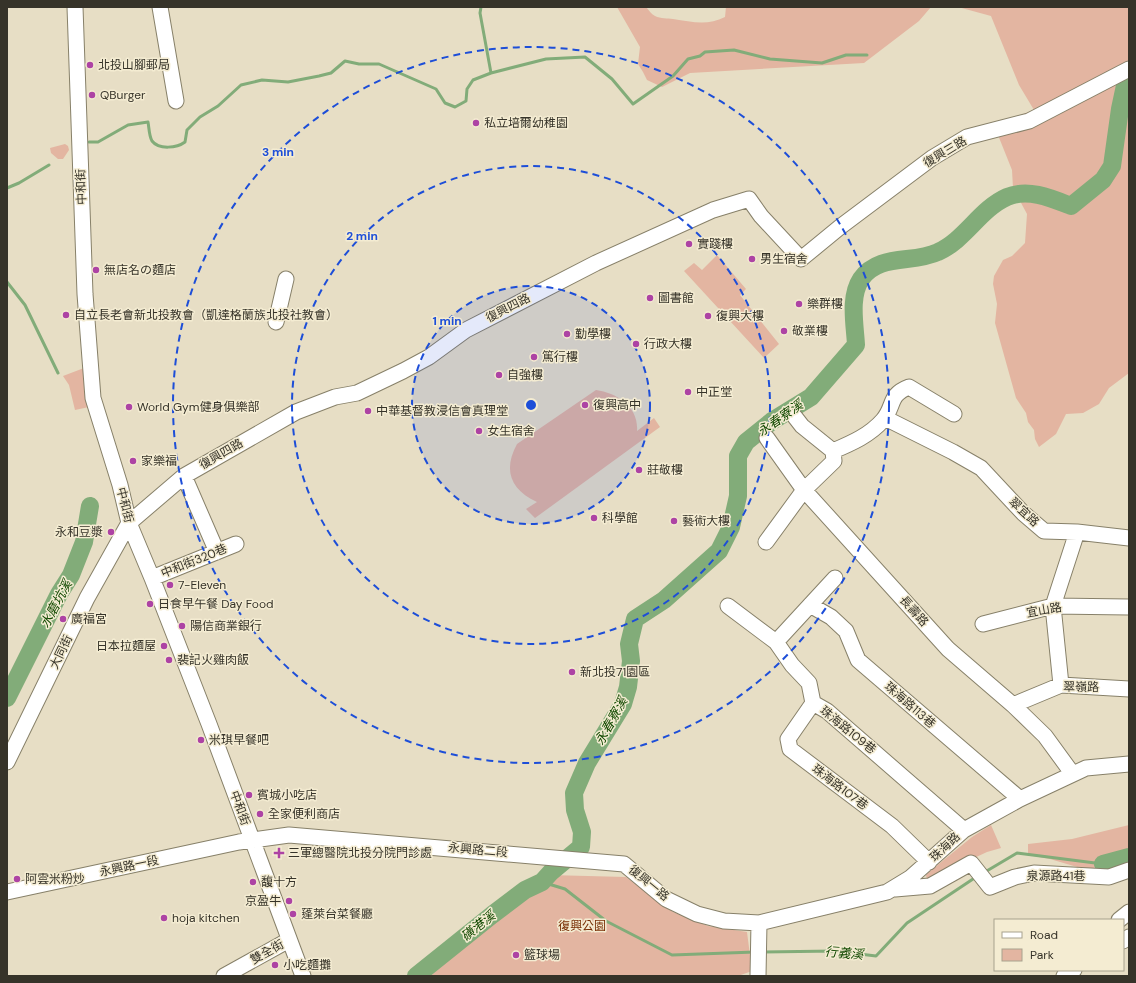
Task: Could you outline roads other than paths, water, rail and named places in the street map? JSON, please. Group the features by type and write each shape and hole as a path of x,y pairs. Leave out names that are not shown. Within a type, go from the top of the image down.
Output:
{"street":[{"name":"中和街","path":"75,7 85,294 90,342 93,398 120,485 129,523 152,578 303,976"},
{"path":"160,7 176,101"},
{"name":"復興三路","path":"801,259 840,226 926,162 967,137 1029,121 1129,69"},
{"name":"復興四路","path":"129,523 184,476 296,412 335,397 357,393 403,371 429,357 466,330 596,262 713,210 749,199 762,216 801,259"},
{"path":"276,322 286,279"},
{"path":"833,450 859,440 885,418 890,405 899,391 909,387 954,414"},
{"path":"766,542 804,490 834,461 833,450 802,426 795,417"},
{"name":"翠宜路","path":"885,418 953,452 981,468 1023,513 1044,531 1077,532 1129,538"},
{"name":"長壽路","path":"767,438 804,490 948,649 1013,705 1045,736 1072,773"},
{"path":"184,476 217,552"},
{"name":"大同街","path":"7,762 87,598 129,523"},
{"path":"1061,685 1053,606 1077,532"},
{"name":"中和街320巷","path":"152,578 236,544"},
{"path":"776,642 835,578"},
{"name":"珠海路113巷","path":"810,605 831,617 846,631 858,660 1020,799"},
{"name":"珠海路109巷","path":"728,606 776,642 792,665 809,683 813,703 827,710 964,830"},
{"name":"宜山路","path":"983,624 1053,606 1129,607"},
{"name":"翠嶺路","path":"1013,705 1061,685 1129,689"},
{"name":"珠海路107巷","path":"813,703 788,739 790,749 892,826 929,862"},
{"name":"珠海路","path":"759,923 863,900 894,889 929,862 964,830 1020,799 1072,773 1086,768 1129,764"},
{"name":"永興路二段","path":"252,840 289,835 536,855"},
{"name":"永興路一段","path":"7,892 252,840"},
{"name":"復興一路","path":"536,855 624,864 666,899 697,914 724,921 759,923"},
{"name":"泉源路41巷","path":"894,889 930,886 971,863 990,887 1015,877 1034,874 1109,877 1129,870"},
{"path":"1120,919 1129,912"},
{"path":"758,976 759,923"},
{"name":"雙全街","path":"224,976 289,940"},
{"path":"1063,976 1072,971"}],"waterway":[{"path":"481,7 480,13 491,73"},
{"path":"89,142 98,142 128,125 148,122 150,137 155,144 163,147 177,146 185,142 187,130 200,117 218,106 241,85 262,80 288,82 319,76 331,73 345,61 359,64 379,64 436,89 445,103 455,107 466,101 467,89 473,80 491,73 546,59 585,57 612,79 633,104 673,76 688,59 700,56 705,52 734,50 770,59 822,63 846,55 867,55"},
{"name":"永春寮溪","path":"416,976 525,890 542,882 551,872 581,847 582,832 575,810 574,793 587,763 623,704 628,687 631,661 629,644 635,619 664,600 719,551 731,527 738,496 738,456 746,442 772,421 811,397 856,345 854,303 857,286 861,279 868,271 887,262 928,256 948,247 997,202 1015,194 1023,193 1039,195 1071,206 1103,180 1112,166 1120,109 1126,81 1129,79"},
{"path":"7,188 19,183 49,165"},
{"name":"水磨坑溪","path":"7,282 25,305 58,373"},
{"name":"水磨坑溪","path":"7,698 59,594 71,575 84,542 90,506"},
{"name":"行義溪","path":"985,872 1017,853 1103,864"},
{"name":"行義溪","path":"1103,864 1129,857"},
{"name":"行義溪","path":"763,952 835,951 876,956 907,923 976,877"},
{"name":"行義溪","path":"542,882 565,889 606,921 672,955 755,952"}],"place":[{"name":"北投山腳郵局","path":"90,65"},
{"name":"QBurger","path":"92,95"},
{"name":"私立培爾幼稚園","path":"476,123"},
{"name":"實踐樓","path":"689,244"},
{"name":"男生宿舍","path":"752,259"},
{"name":"無店名の麵店","path":"96,270"},
{"name":"圖書館","path":"650,298"},
{"name":"樂群樓","path":"799,304"},
{"name":"自立長老會新北投教會（凱達格蘭族北投社教會）","path":"66,315"},
{"name":"復興大樓","path":"708,316"},
{"name":"敬業樓","path":"784,331"},
{"name":"勤學樓","path":"567,334"},
{"name":"行政大樓","path":"636,344"},
{"name":"篤行樓","path":"534,357"},
{"name":"自強樓","path":"499,375"},
{"name":"中正堂","path":"688,392"},
{"name":"復興高中","path":"585,405"},
{"name":"World Gym健身俱樂部","path":"129,407"},
{"name":"中華基督教浸信會真理堂","path":"368,411"},
{"name":"女生宿舍","path":"479,431"},
{"name":"家樂福","path":"133,461"},
{"name":"莊敬樓","path":"639,470"},
{"name":"科學館","path":"594,518"},
{"name":"藝術大樓","path":"674,521"},
{"name":"永和豆漿","path":"111,532"},
{"name":"7-Eleven","path":"170,585"},
{"name":"日食早午餐 Day Food","path":"150,604"},
{"name":"廣福宮","path":"63,619"},
{"name":"陽信商業銀行","path":"182,626"},
{"name":"日本拉麵屋","path":"164,646"},
{"name":"裴記火雞肉飯","path":"169,660"},
{"name":"新北投71園區","path":"572,672"},
{"name":"米琪早餐吧","path":"201,740"},
{"name":"賓城小吃店","path":"249,795"},
{"name":"全家便利商店","path":"260,814"},
{"name":"三軍總醫院北投分院門診處","path":"279,853"},
{"name":"阿雲米粉炒","path":"17,879"},
{"name":"馥十方","path":"253,882"},
{"name":"京盈牛","path":"289,901"},
{"name":"蓬萊台菜餐廳","path":"293,914"},
{"name":"hoja kitchen","path":"164,918"},
{"name":"籃球場","path":"516,955"},
{"name":"小吃麵攤","path":"275,965"}],"water label":[{"name":"磺港溪","path":"478,926"}],"park label":[{"name":"復興公園","path":"582,926"}]}
